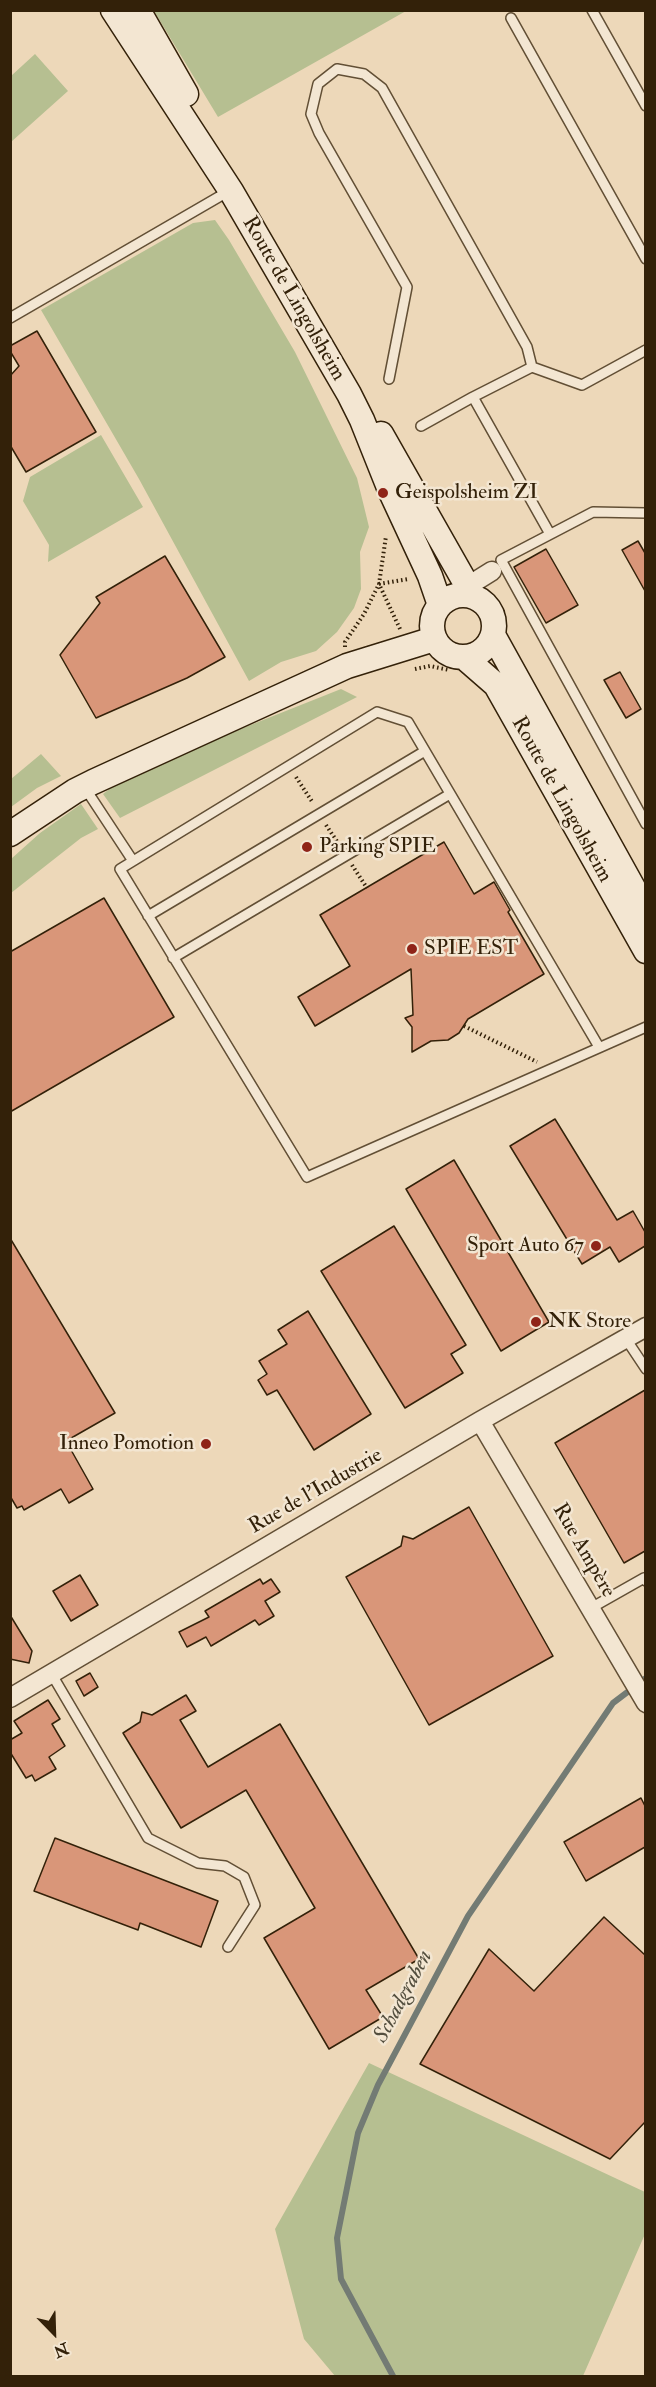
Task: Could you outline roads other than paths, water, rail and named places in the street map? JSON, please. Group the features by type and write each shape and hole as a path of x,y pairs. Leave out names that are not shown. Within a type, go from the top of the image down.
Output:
{"main road":[{"name":"Route de Lingolsheim","path":"113,10 231,190 349,394 430,576 440,604"},
{"name":"Route de Lingolsheim","path":"138,10 471,591"},
{"path":"471,591 482,600 493,616 493,635 483,651 465,657 447,653 434,639 432,621 440,604 455,595 471,591"},
{"name":"Route de Lingolsheim","path":"493,635 645,911"},
{"path":"10,834 84,786 347,666 413,658 434,639"},
{"name":"Route de Lingolsheim","path":"465,657 496,685 645,951"}],"street":[{"path":"471,591 496,566"},
{"name":"Rue de l'Industrie","path":"10,1698 480,1421 645,1327"},
{"name":"Rue Ampère","path":"480,1421 639,1692"}],"lane":[{"path":"592,10 645,106"},
{"path":"511,18 645,260"},
{"path":"389,379 407,287 319,133 311,114 318,84 338,69 364,74 382,88 527,347 532,367"},
{"path":"10,318 231,190"},
{"path":"422,426 532,367 582,385 645,350"},
{"path":"473,397 550,534"},
{"path":"645,513 593,512 496,566 645,824"},
{"path":"599,1047 408,722 376,712 120,869 307,1178 645,1027"},
{"path":"148,916 425,751"},
{"path":"84,786 133,861"},
{"path":"173,958 450,794"},
{"path":"626,1339 645,1369"},
{"path":"591,1608 644,1578 645,1581"},
{"path":"51,1673 148,1838 198,1863 225,1866 244,1877 255,1905 228,1947"}],"waterway":[{"name":"Schadgraben","path":"393,2376 341,2279 337,2238 358,2133 378,2085 468,1916 613,1703 646,1678"}],"place":[{"name":"Geispolsheim ZI","path":"383,493"},
{"name":"Parking SPIE","path":"307,847"},
{"name":"SPIE EST","path":"412,949"},
{"name":"Sport Auto 67","path":"596,1246"},
{"name":"NK Store","path":"536,1322"},
{"name":"Inneo Pomotion","path":"206,1444"}]}
